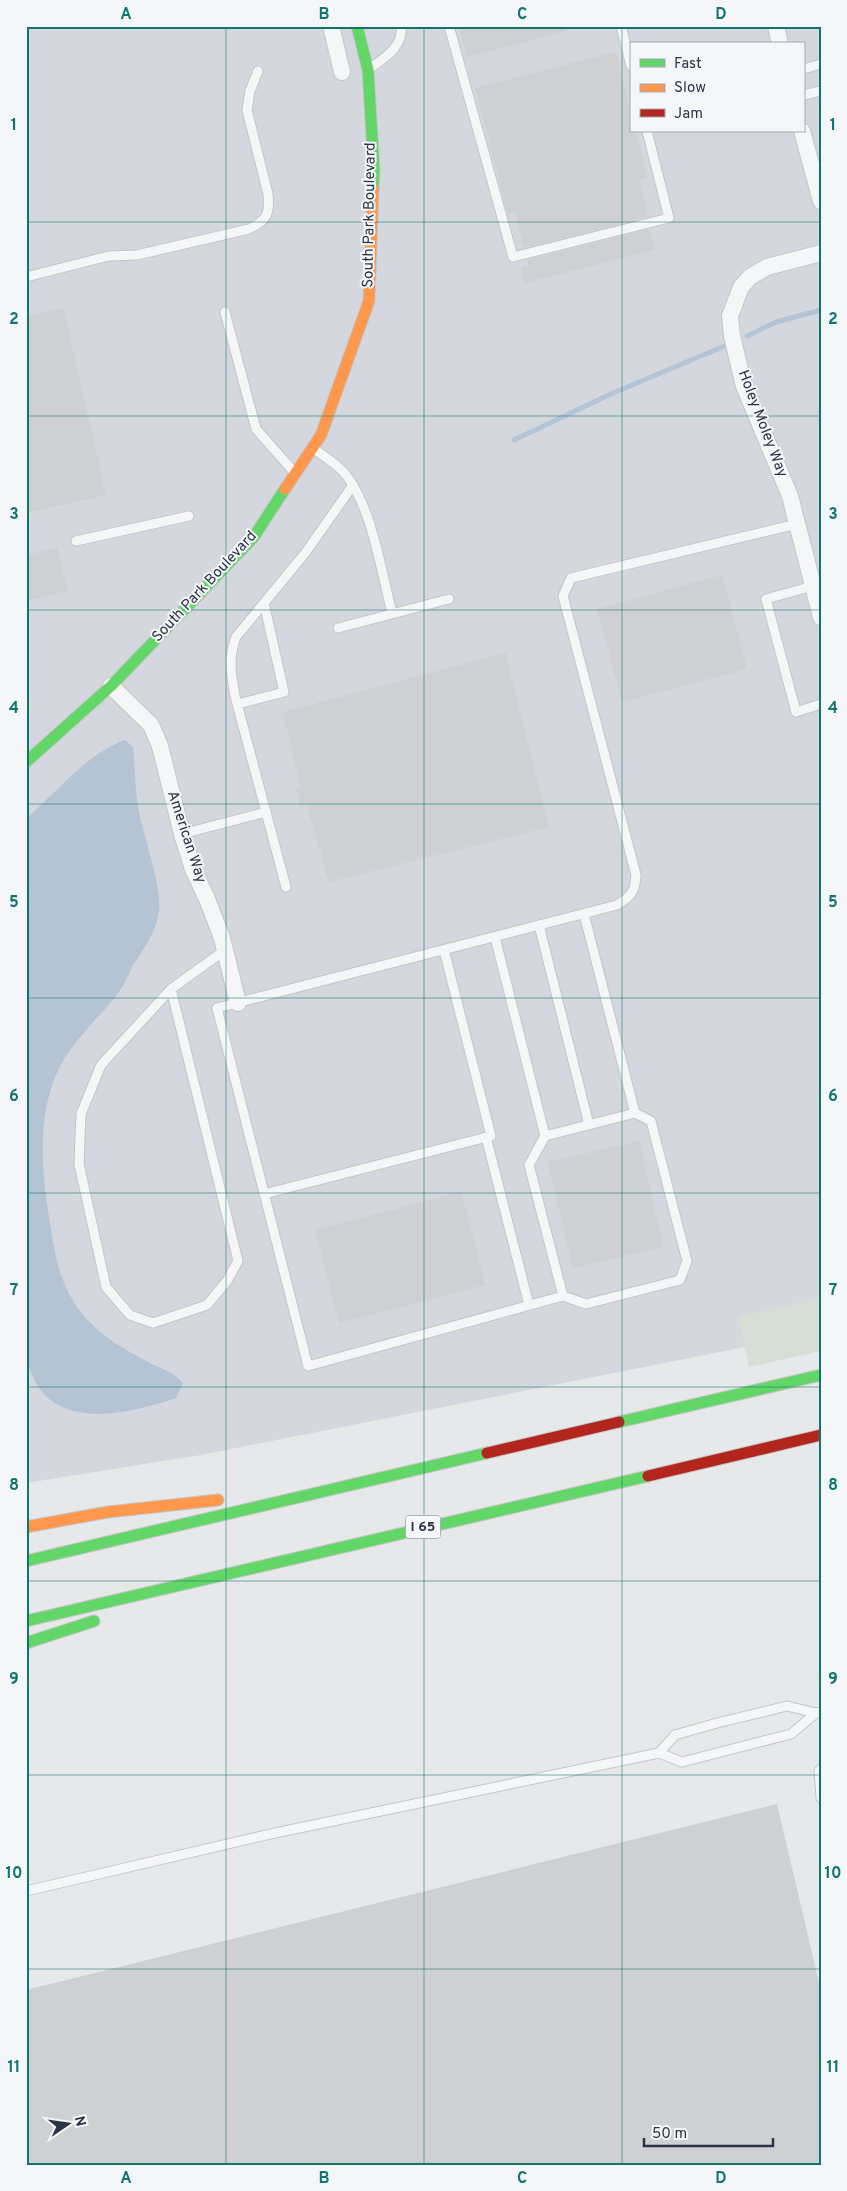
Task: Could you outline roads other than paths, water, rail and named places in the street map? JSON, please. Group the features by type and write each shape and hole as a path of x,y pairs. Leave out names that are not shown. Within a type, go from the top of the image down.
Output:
{"main road":[{"name":"South Park Boulevard","path":"26,762 111,686 253,538 321,435 368,301 374,170 368,70 357,26"},
{"path":"26,1561 821,1375"},
{"name":"I 65","path":"26,1621 821,1435"},
{"path":"246,1497 336,1487"},
{"path":"26,1528 108,1512 227,1499"},
{"path":"140,1606 272,1563"},
{"path":"26,1644 102,1619"}],"street":[{"path":"331,26 342,72"},
{"path":"776,26 780,42"},
{"path":"802,132 821,201"},
{"name":"Holey Moley Way","path":"821,252 767,267 750,277 741,287 730,316 732,336 744,386 790,496 821,617"},
{"name":"American Way","path":"111,686 151,725 160,746 182,834 193,869 207,899 225,950 238,1002"}],"lane":[{"path":"368,70 399,44 402,32 401,26"},
{"path":"449,26 513,257 669,218 647,132"},
{"path":"620,26 630,62"},
{"path":"804,69 821,64"},
{"path":"26,277 109,256 146,253 249,229 262,222 269,208 268,194 246,110 250,92 258,72"},
{"path":"804,95 821,91"},
{"path":"225,312 256,429 296,474"},
{"path":"313,448 344,472 353,485 367,517 392,613"},
{"path":"286,886 238,704 230,666 231,651 236,637 306,552 353,485"},
{"path":"76,541 189,516"},
{"path":"545,1136 635,1113 652,1121 687,1261 680,1280 586,1304 563,1296 308,1366 217,1008 584,914 617,905 631,897 636,885 636,875 563,596 571,578 797,524"},
{"path":"813,586 766,599 796,712 821,704"},
{"path":"338,628 449,599"},
{"path":"238,704 284,692 264,604"},
{"path":"182,834 266,812"},
{"path":"584,914 635,1113"},
{"path":"539,926 589,1125"},
{"path":"495,937 545,1136 529,1165 563,1296"},
{"path":"171,989 238,1261 227,1280 207,1305 153,1323 130,1315 106,1287 80,1164 81,1114 101,1065 171,989 225,950"},
{"path":"264,1194 491,1136 444,950"},
{"path":"486,1137 529,1305"},
{"path":"659,1753 675,1735 726,1721 787,1706 818,1712"},
{"path":"26,1891 275,1833 659,1753 682,1762 791,1734 818,1712"},
{"path":"821,1769 818,1771 821,1798"}],"water":[{"path":"125,740 133,747 138,807 158,888 159,911 156,925 150,938 121,989 74,1045 57,1073 45,1116 43,1138 47,1207 56,1259 65,1286 75,1304 91,1323 109,1339 172,1374 183,1383 176,1398 154,1405 108,1414 86,1413 65,1408 48,1398 34,1380 26,1355 26,819 97,754"}],"waterway":[{"path":"747,336 776,322 821,310"},
{"path":"514,440 613,393 727,345"}]}
